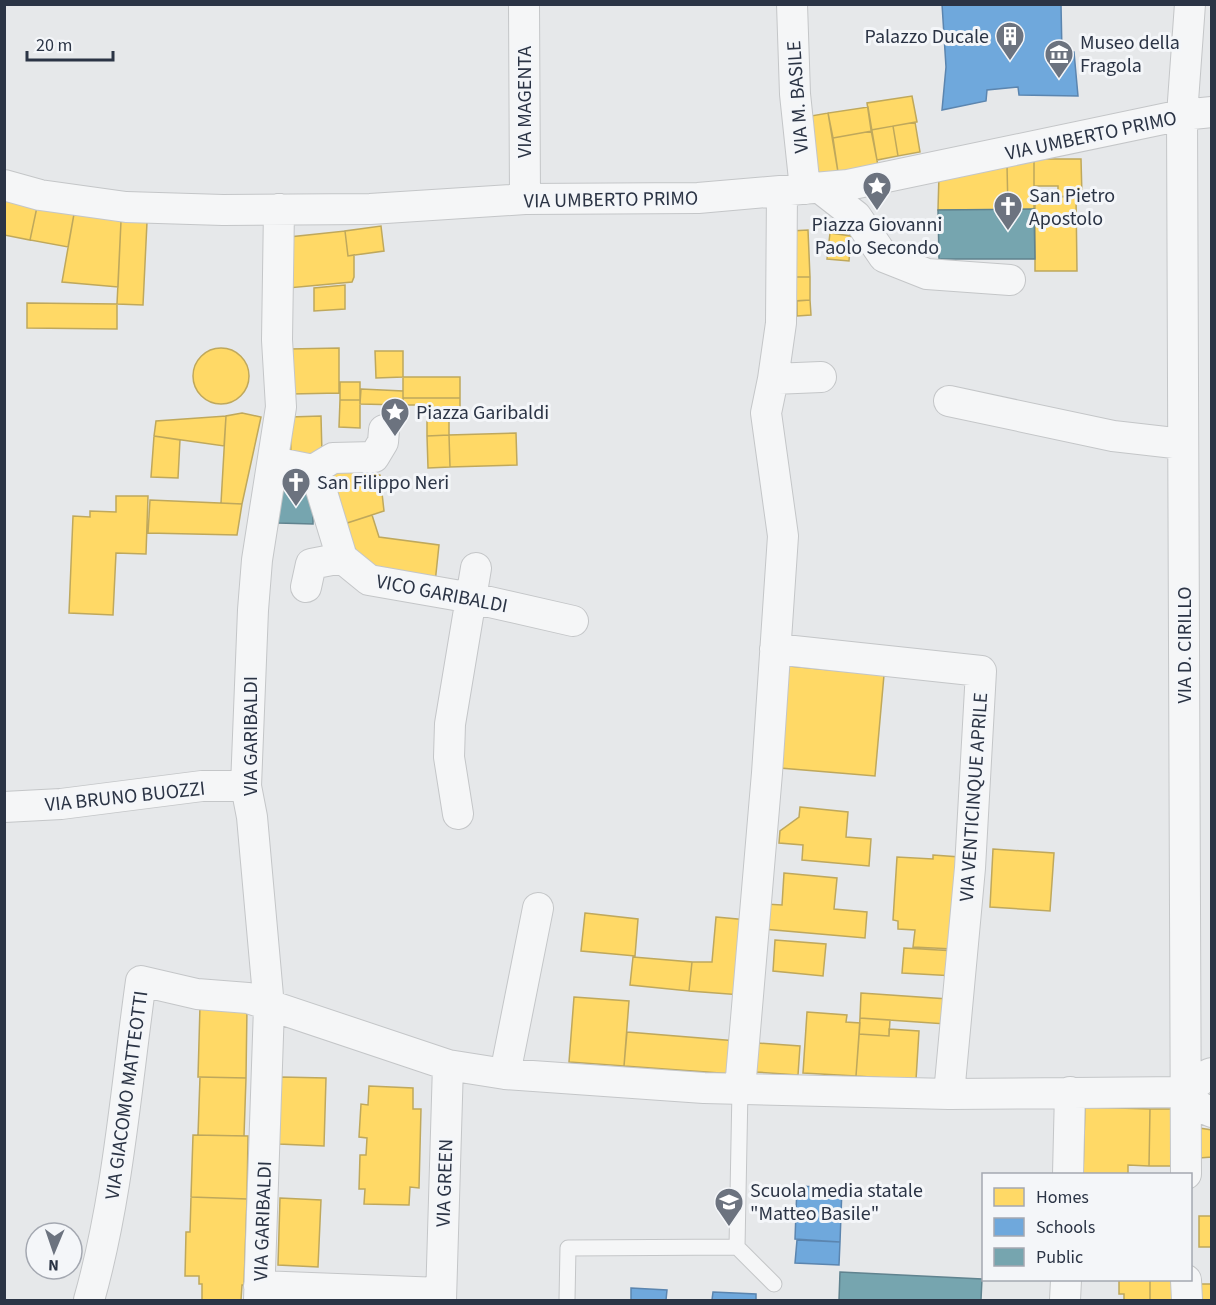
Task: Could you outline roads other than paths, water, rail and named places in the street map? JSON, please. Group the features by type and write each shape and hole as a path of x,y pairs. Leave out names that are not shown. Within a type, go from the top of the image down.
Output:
{"street":[{"name":"VIA MAGENTA","path":"524,4 525,199"},
{"name":"VIA M. BASILE","path":"792,4 795,94 802,189"},
{"name":"VIA D. CIRILLO","path":"1186,1173 1182,115 1190,4"},
{"name":"VIA UMBERTO PRIMO","path":"4,186 40,195 126,207 223,210 370,209 525,199 664,199 859,183 1182,115 1212,112"},
{"path":"740,1089 767,773 783,536 766,412 802,189 856,216 884,257 927,274 1010,280"},
{"name":"VIA GARIBALDI","path":"259,1293 270,1007 252,817 246,786 257,560 281,407 277,340 279,209"},
{"path":"773,379 820,377"},
{"path":"949,401 1113,436 1183,444"},
{"path":"273,462 313,470 333,458 374,457 383,442 384,430"},
{"path":"306,587 311,564 342,558 313,470"},
{"name":"VICO GARIBALDI","path":"342,558 369,580 472,598 573,621"},
{"path":"458,814 449,757 450,724 476,568"},
{"name":"VIA VENTICINQUE APRILE","path":"775,649 981,671 970,868 949,1094"},
{"name":"VIA BRUNO BUOZZI","path":"4,807 61,804 202,786 246,786"},
{"path":"504,1074 538,908"},
{"name":"VIA GIACOMO MATTEOTTI","path":"89,1300 102,1254 110,1208 141,981 197,994 248,998 270,1007"},
{"path":"270,1007 448,1065 504,1074 704,1088 949,1094 1185,1092 1212,1073"},
{"name":"VIA GREEN","path":"441,1297 448,1065"},
{"path":"1068,1173 1070,1092"},
{"path":"1185,1092 1200,1107 1212,1112"},
{"path":"1065,1300 1066,1281"},
{"path":"1186,1281 1187,1300"},
{"path":"259,1293 441,1297"}],"lane":[{"path":"736,1247 740,1089"},
{"path":"567,1300 568,1248 736,1247 774,1284"}],"place":[{"name":"Palazzo Ducale","path":"1010,62"},
{"name":"Museo della Fragola","path":"1059,80"},
{"name":"Piazza Giovanni Paolo Secondo","path":"877,212"},
{"name":"San Pietro Apostolo","path":"1008,232"},
{"name":"Piazza Garibaldi","path":"395,438"},
{"name":"San Filippo Neri","path":"296,508"},
{"name":"Scuola media statale \"Matteo Basile\"","path":"729,1228"}]}
